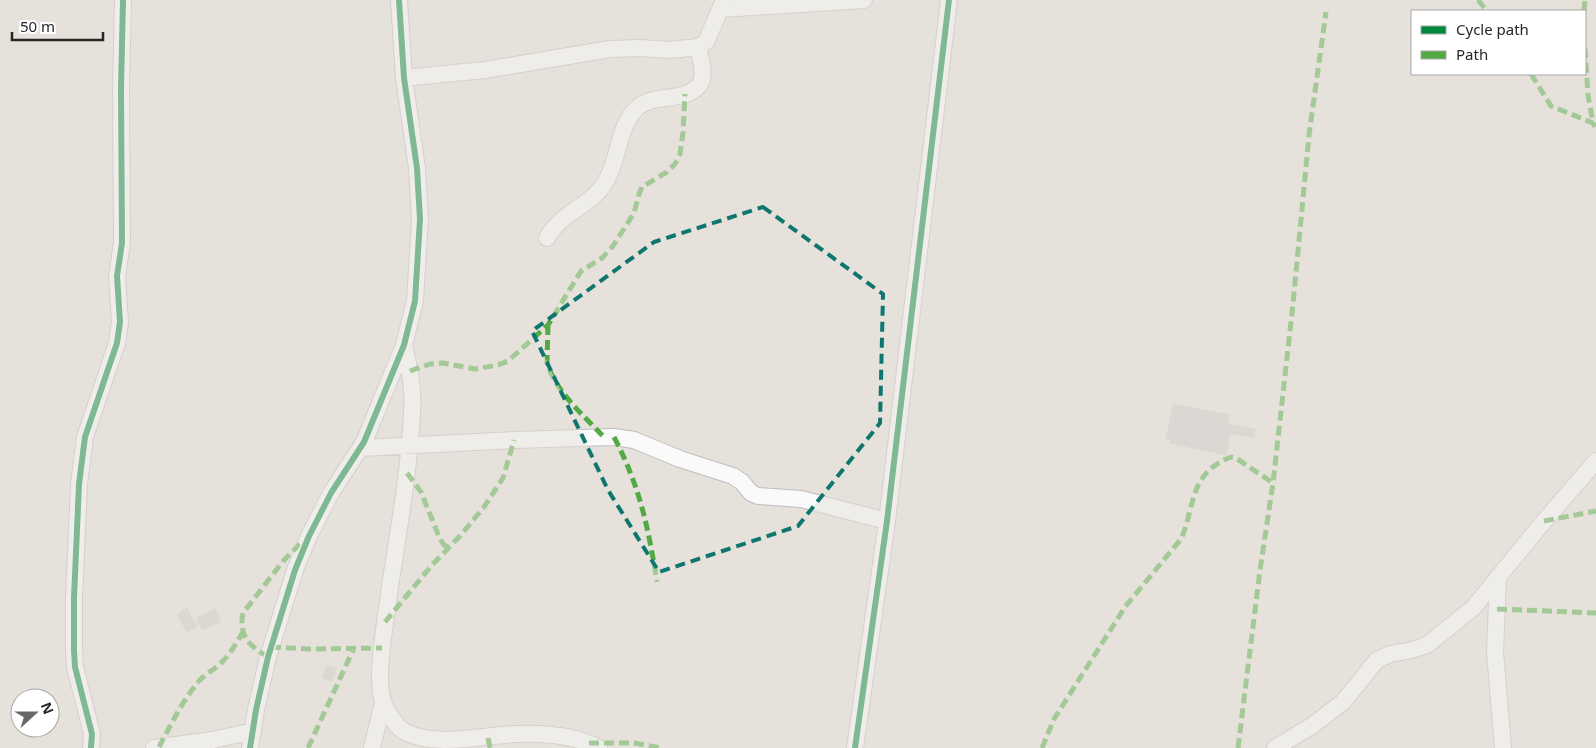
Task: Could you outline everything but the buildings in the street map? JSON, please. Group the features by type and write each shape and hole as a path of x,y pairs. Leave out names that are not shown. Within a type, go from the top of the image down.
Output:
{"street":[{"path":"91,748 92,734 79,683 74,650 76,553 79,484 85,437 117,343 120,322 117,276 122,243 121,88 123,0"},
{"path":"250,748 268,657 299,561 309,536 331,493 360,448 404,345 415,301 420,219 417,168 404,78 399,0"},
{"path":"404,78 485,70 610,50 640,48 670,50 698,47 706,42 722,4 864,0"},
{"path":"855,748 887,521 949,0"},
{"path":"547,238 552,228 597,194 607,180 631,115 639,106 648,101 685,94 694,90 701,83 702,72 698,47"},
{"path":"404,345 412,384 412,410 406,480 381,654 383,702 396,725 404,732 428,740 480,739 516,734 546,734 581,741 598,748"},
{"path":"360,448 614,437 634,440 680,459 733,476 742,482 750,493 758,496 801,499 887,521"},
{"path":"1275,748 1313,725 1343,702 1377,660 1390,654 1427,645 1473,608 1596,461"},
{"path":"1498,577 1495,652 1503,748"},
{"path":"372,748 383,702"},
{"path":"154,748 213,740 253,731"}],"highlighted area":[{"path":"763,207 883,294 880,423 798,526 659,572 608,490 532,331 654,242"}],"marked path":[{"path":"1478,0 1486,10"},
{"path":"1584,10 1585,0"},
{"path":"1238,748 1273,483 1309,135 1326,12"},
{"path":"1586,64 1588,95 1595,127"},
{"path":"1532,75 1551,106 1593,123"},
{"path":"410,371 430,364 443,363 475,369 498,365 508,361 548,325 581,271 602,258 613,246 634,213 642,187 667,172 675,164 680,154 685,94"},
{"path":"548,325 547,363 551,374 571,403 604,437"},
{"path":"614,437 637,490 657,582"},
{"path":"385,622 432,565 484,507 503,478 514,440"},
{"path":"1042,748 1054,719 1125,607 1181,539 1200,481 1207,472 1231,457 1236,458 1273,483"},
{"path":"407,473 421,492 440,539 444,545 449,547"},
{"path":"1544,521 1596,511"},
{"path":"268,657 251,645 244,635 242,628 243,613 284,560 303,541"},
{"path":"1497,609 1596,613"},
{"path":"159,747 187,697 202,678 226,658 243,632"},
{"path":"271,647 308,649 382,648"},
{"path":"308,748 354,648"},
{"path":"488,738 490,748"},
{"path":"589,743 634,743 661,748"}],"cycle path":[{"path":"91,748 92,734 75,667 74,598 79,484 85,437 117,343 120,322 117,276 122,243 121,88 123,0"},
{"path":"250,748 268,657 295,570 309,536 331,493 364,442 404,345 415,301 420,219 417,168 404,78 399,0"},
{"path":"855,748 887,521 949,0"}]}
